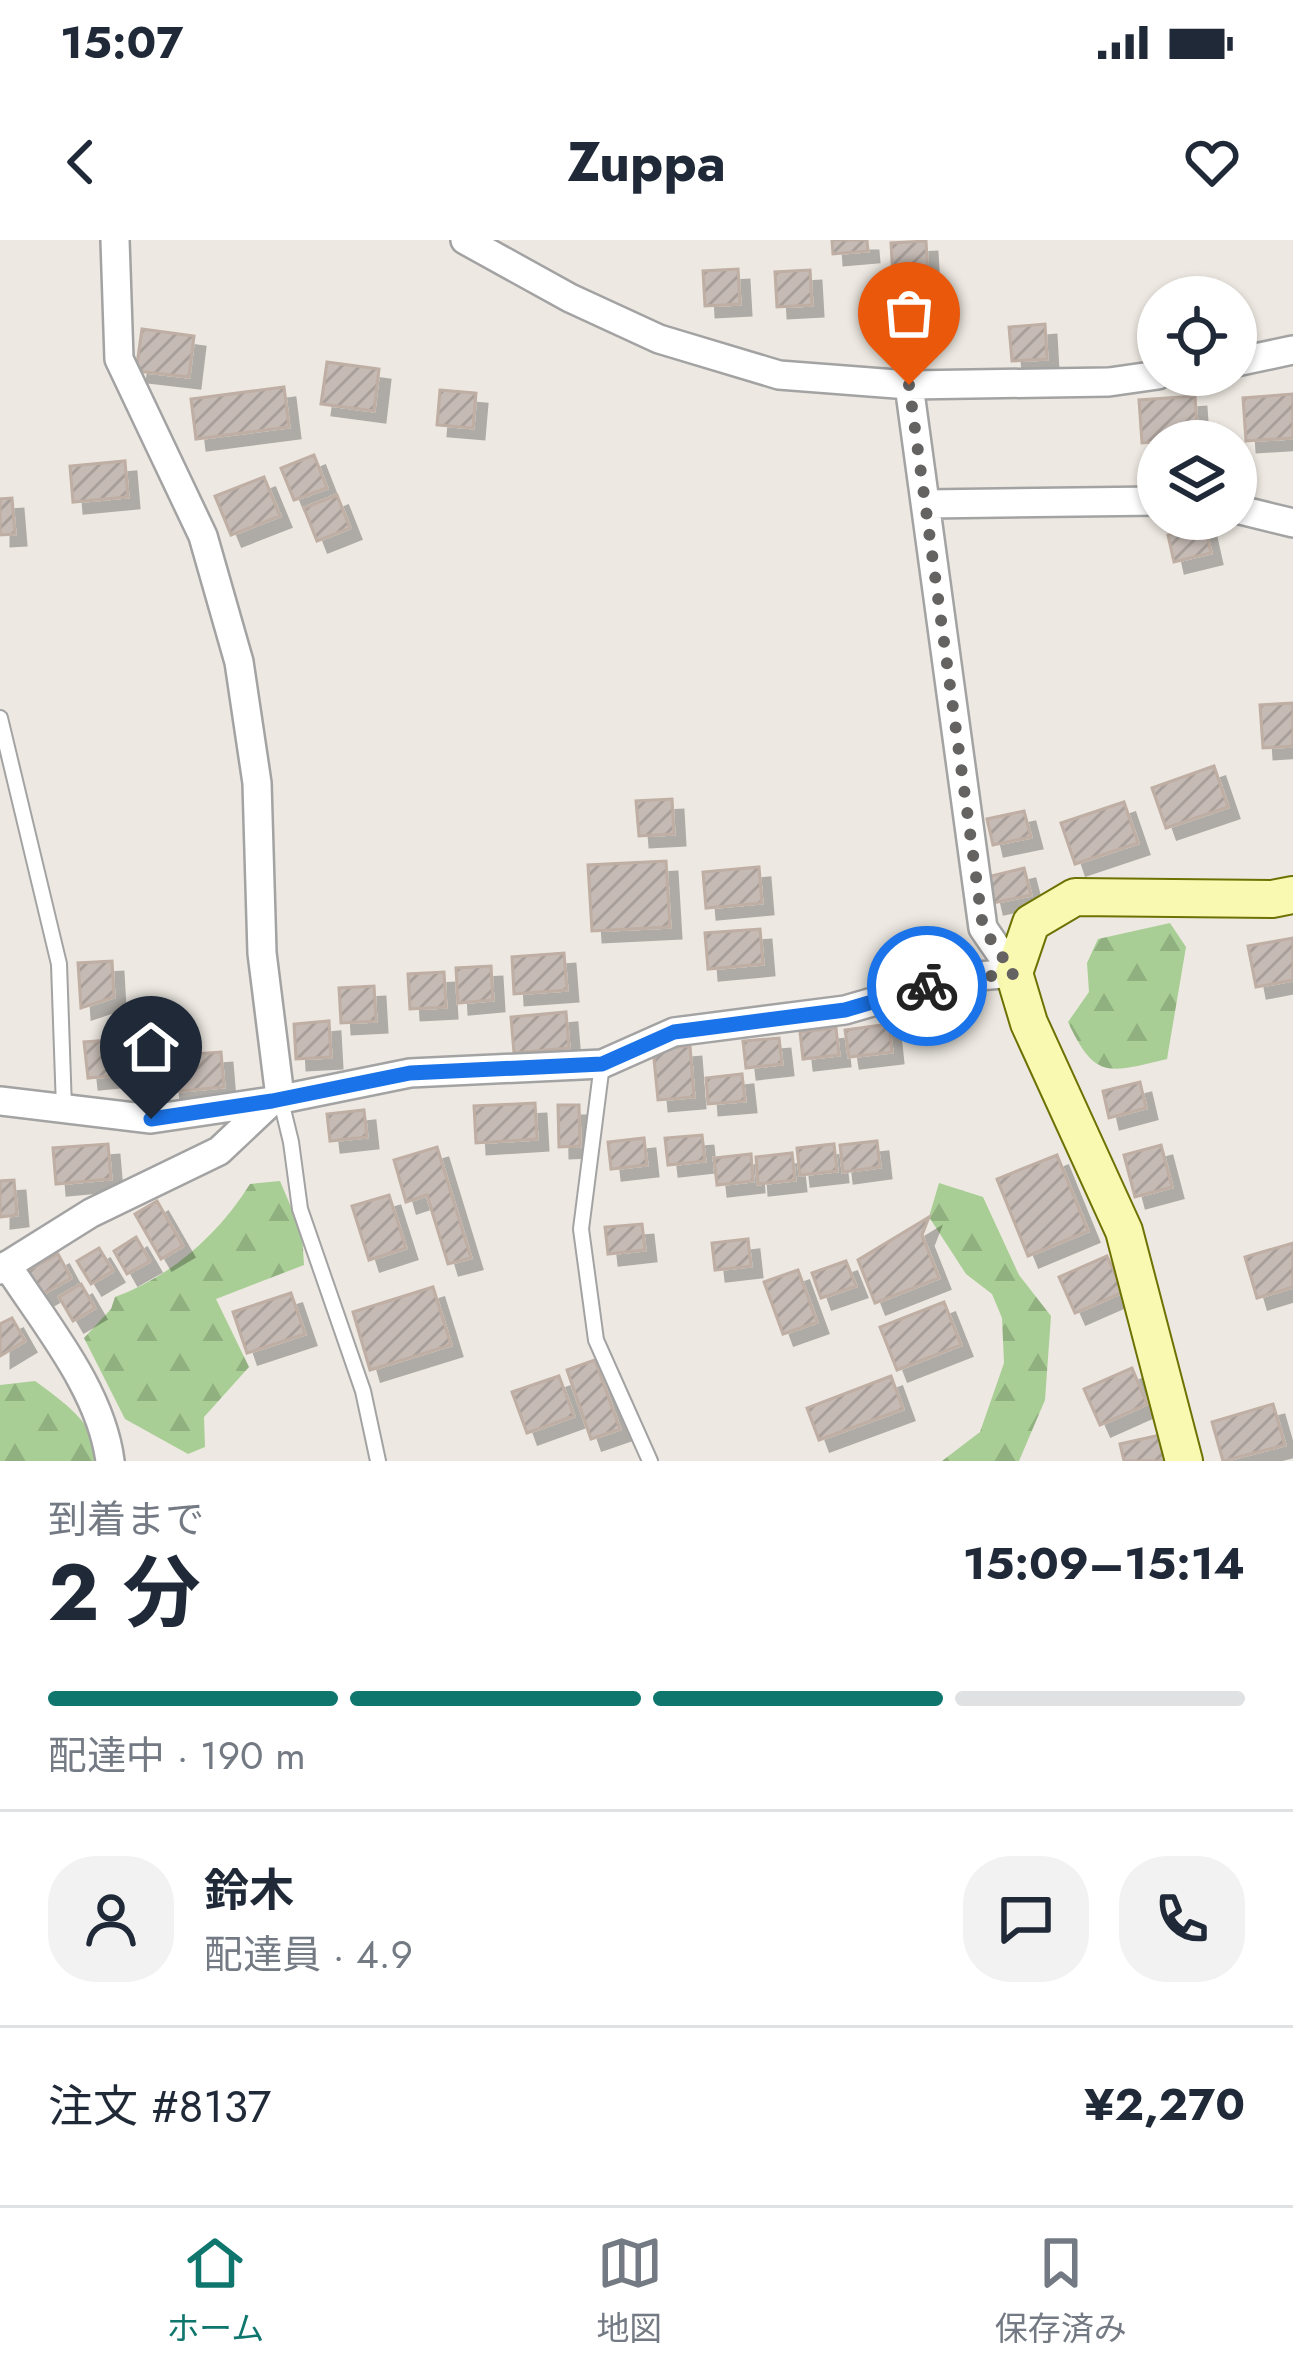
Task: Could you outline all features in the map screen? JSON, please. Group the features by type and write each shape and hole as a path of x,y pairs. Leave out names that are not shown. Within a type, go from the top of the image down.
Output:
{"street":[{"path":"115,240 119,359 203,536 239,662 257,783 262,953 276,1099"},
{"path":"465,240 569,298 659,339 779,375 909,385 1137,378"},
{"path":"1257,358 1293,350"},
{"path":"909,385 983,928 1014,974 1029,1023 1124,1231 1184,1461"},
{"path":"927,504 1137,501"},
{"path":"1257,514 1293,523"},
{"path":"1014,974 1030,923 1075,897 1273,899 1293,895"},
{"path":"0,1101 151,1119 410,1073 602,1064 674,1032 845,1010 955,979 1014,974"},
{"path":"110,1461 107,1436 71,1364 3,1268 92,1213 219,1151 276,1099"}],"lane":[{"path":"0,718 59,964 64,1108"},
{"path":"602,1064 581,1229 596,1340 650,1461"},
{"path":"276,1099 291,1142 300,1209 363,1391 378,1461"}],"green space":[{"path":"1170,923 1186,947 1167,1059 1106,1068 1087,1054 1068,1022 1089,992 1087,963 1098,939"},
{"path":"280,1181 302,1233 304,1265 216,1299 249,1367 204,1417 205,1447 188,1454 125,1419 84,1338 111,1309 115,1297 156,1278 192,1252 250,1184"},
{"path":"939,1183 983,1197 1019,1275 1051,1316 1045,1400 1019,1461 942,1461 980,1432 1004,1363 1002,1318 992,1294 966,1274 929,1217"},
{"path":"35,1381 86,1425 102,1461 0,1461 0,1385"}],"building":[{"path":"832,240 867,240 868,251 833,254"},
{"path":"926,241 928,276 893,278 891,243"},
{"path":"738,269 740,304 705,306 703,271"},
{"path":"810,270 812,305 777,307 775,272"},
{"path":"1045,324 1047,359 1012,361 1009,327"},
{"path":"142,329 194,336 189,377 136,371"},
{"path":"327,362 379,369 374,411 321,404"},
{"path":"284,387 289,427 196,439 191,399"},
{"path":"440,390 476,393 473,428 437,425"},
{"path":"1293,394 1293,438 1257,440 1257,420 1245,420 1243,398"},
{"path":"1195,396 1197,420 1140,420 1139,400"},
{"path":"314,455 327,488 294,500 281,468"},
{"path":"125,461 128,497 73,502 70,466"},
{"path":"264,477 280,516 231,535 215,496"},
{"path":"337,495 350,528 317,541 304,508"},
{"path":"12,498 15,534 0,535 0,499"},
{"path":"1169,540 1208,540 1211,553 1174,562"},
{"path":"1293,703 1293,746 1263,748 1260,705"},
{"path":"1214,766 1228,807 1166,828 1152,788"},
{"path":"672,799 674,834 639,836 636,801"},
{"path":"1124,802 1138,843 1075,864 1061,823"},
{"path":"1024,811 1031,837 993,845 987,819"},
{"path":"666,861 670,927 592,931 588,865"},
{"path":"759,867 762,903 706,908 703,872"},
{"path":"1024,868 1031,895 993,903 987,877"},
{"path":"760,929 763,964 708,969 705,933"},
{"path":"1293,938 1293,980 1256,987 1248,946"},
{"path":"564,953 567,990 514,994 512,957"},
{"path":"112,961 114,997 81,1008 78,963"},
{"path":"491,966 493,1000 458,1003 456,968"},
{"path":"444,972 446,1007 410,1009 408,974"},
{"path":"374,986 376,1021 341,1023 339,988"},
{"path":"566,1012 569,1048 514,1053 511,1017"},
{"path":"329,1021 331,1057 296,1059 294,1024"},
{"path":"889,1024 892,1052 849,1057 845,1030"},
{"path":"836,1028 839,1055 803,1059 800,1032"},
{"path":"139,1038 142,1073 88,1078 84,1042"},
{"path":"779,1038 782,1064 746,1068 743,1041"},
{"path":"690,1046 694,1097 658,1100 653,1049"},
{"path":"221,1052 224,1087 170,1092 167,1056"},
{"path":"742,1074 745,1101 708,1104 706,1078"},
{"path":"1140,1082 1146,1108 1109,1118 1103,1091"},
{"path":"535,1103 537,1139 476,1143 474,1106"},
{"path":"558,1105 579,1105 580,1146 559,1147"},
{"path":"364,1110 367,1137 330,1141 327,1114"},
{"path":"702,1135 705,1161 668,1165 665,1138"},
{"path":"644,1138 647,1165 611,1169 608,1142"},
{"path":"877,1141 880,1167 843,1172 840,1145"},
{"path":"108,1144 111,1179 56,1184 53,1148"},
{"path":"834,1144 837,1171 800,1175 797,1148"},
{"path":"1161,1145 1172,1187 1135,1197 1124,1155"},
{"path":"437,1147 471,1258 448,1264 427,1195 406,1202 394,1160"},
{"path":"792,1153 795,1180 758,1184 756,1157"},
{"path":"751,1154 753,1181 717,1185 714,1158"},
{"path":"1057,1155 1088,1231 1028,1256 997,1179"},
{"path":"14,1180 17,1215 0,1217 0,1181"},
{"path":"389,1195 406,1248 369,1260 352,1206"},
{"path":"157,1201 183,1246 161,1259 135,1214"},
{"path":"929,1217 922,1235 939,1278 875,1303 858,1260"},
{"path":"642,1224 645,1250 608,1254 605,1227"},
{"path":"136,1237 150,1261 127,1274 114,1251"},
{"path":"748,1239 751,1266 715,1270 712,1243"},
{"path":"1293,1243 1293,1287 1257,1298 1245,1257"},
{"path":"99,1248 113,1271 91,1284 77,1261"},
{"path":"58,1254 71,1278 41,1295 27,1271"},
{"path":"1107,1256 1123,1292 1075,1313 1059,1277"},
{"path":"846,1261 856,1286 821,1298 812,1273"},
{"path":"798,1270 817,1322 783,1334 764,1282"},
{"path":"81,1284 95,1308 73,1321 59,1297"},
{"path":"433,1287 451,1345 370,1370 353,1312"},
{"path":"291,1293 305,1334 247,1353 233,1312"},
{"path":"944,1302 961,1345 897,1370 880,1327"},
{"path":"12,1318 25,1341 0,1356 0,1324"},
{"path":"595,1360 620,1429 591,1439 567,1370"},
{"path":"1132,1368 1147,1404 1100,1425 1084,1389"},
{"path":"559,1376 574,1416 527,1433 512,1392"},
{"path":"891,1376 903,1409 819,1440 807,1408"},
{"path":"1273,1404 1285,1445 1223,1461 1212,1422"},
{"path":"1160,1435 1166,1461 1124,1461 1120,1444"}],"way so far":[{"path":"909,385 983,928 1014,974 927,986"}],"route":[{"path":"151,1119 410,1073 602,1064 674,1032 845,1010 927,986"}]}
